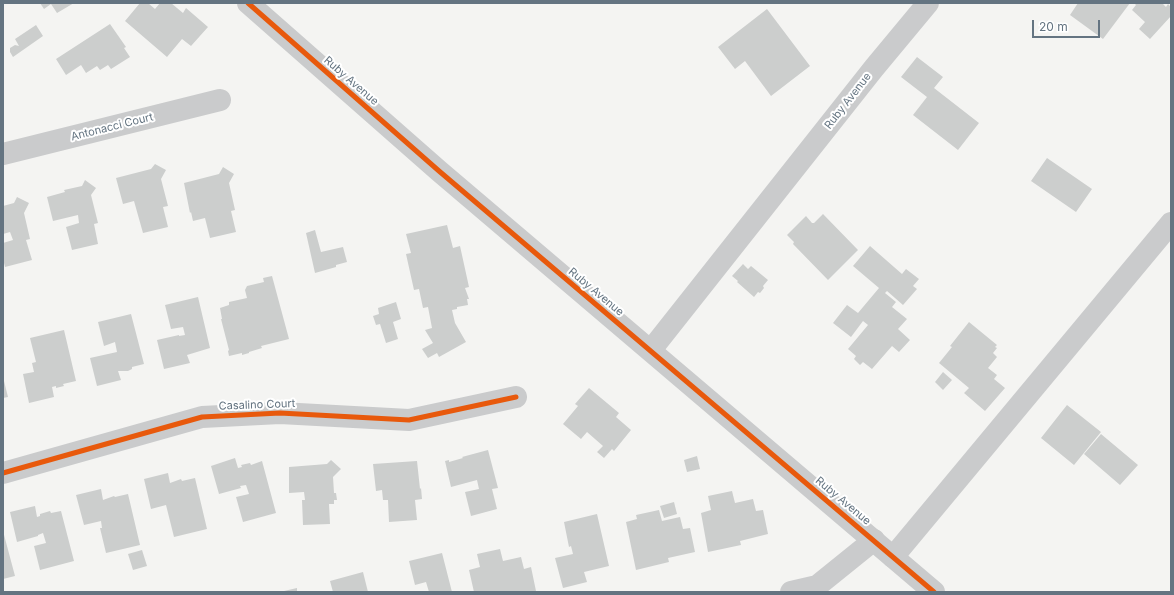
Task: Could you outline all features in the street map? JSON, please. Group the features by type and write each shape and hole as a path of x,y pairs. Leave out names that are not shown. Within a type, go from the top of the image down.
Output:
{"street":[{"name":"Ruby Avenue","path":"248,3 439,171 934,592"},
{"name":"Ruby Avenue","path":"651,350 874,68 928,3"},
{"name":"Antonacci Court","path":"3,154 220,100"},
{"path":"893,556 1171,223"},
{"name":"Casalino Court","path":"3,473 202,418 280,413 409,420 516,397"},
{"path":"791,592 817,586 874,540"}],"building":[{"path":"40,3 74,3 57,13 51,4 44,9"},
{"path":"140,3 148,3 155,9 160,3 171,3 183,13 186,8 208,27 191,46 182,39 167,57 125,21"},
{"path":"1078,3 1130,3 1103,39 1070,15"},
{"path":"1134,3 1164,3 1163,4 1166,7 1168,4 1171,7 1171,16 1150,39 1139,29 1145,22 1132,10 1136,5"},
{"path":"767,9 810,66 771,96 745,61 735,69 718,47"},
{"path":"110,24 126,47 124,48 130,57 111,69 108,65 100,70 97,66 86,73 81,65 66,75 56,59"},
{"path":"36,25 43,36 13,57 10,52 10,48 15,45 19,46 15,39"},
{"path":"917,57 943,77 934,88 979,123 958,150 913,115 927,97 901,77"},
{"path":"1047,158 1092,189 1076,212 1031,181"},
{"path":"155,164 166,170 161,179 168,206 163,207 168,227 143,233 134,201 123,204 116,178 151,169"},
{"path":"223,167 234,174 229,183 235,210 231,211 236,232 210,238 205,218 193,221 184,183 219,174"},
{"path":"85,180 96,188 91,195 98,223 94,224 98,244 72,250 66,227 79,223 78,215 53,221 47,197 65,192 64,190 82,186"},
{"path":"17,197 29,203 24,213 30,239 26,240 32,260 5,267 3,259 3,243 13,240 10,232 3,234 3,206 14,203"},
{"path":"823,214 858,250 828,280 793,244 794,242 787,235 806,216 812,223 814,223"},
{"path":"447,225 453,248 460,246 469,287 465,288 469,299 467,299 468,305 457,307 457,309 452,310 455,323 466,342 439,357 437,353 428,358 422,349 433,343 425,330 432,328 428,307 423,308 419,289 414,290 406,254 411,253 406,234"},
{"path":"315,230 321,252 343,247 347,262 315,273 306,233"},
{"path":"870,246 902,274 906,269 919,279 913,286 917,289 903,305 887,291 885,293 896,302 892,307 907,319 898,329 910,340 899,352 892,346 872,369 863,362 860,365 854,359 856,356 848,349 868,325 863,321 851,337 833,323 847,305 858,313 879,288 853,266"},
{"path":"743,264 748,269 751,266 768,280 760,293 758,292 754,297 732,276"},
{"path":"272,276 289,339 261,346 262,348 242,355 242,353 229,356 220,308 229,305 229,302 247,298 245,290 247,286 264,282 263,278"},
{"path":"198,297 210,348 187,355 190,363 164,369 157,340 185,335 183,327 171,329 165,305"},
{"path":"396,302 401,319 393,322 398,339 386,343 380,324 376,325 373,316 379,314 378,308"},
{"path":"131,314 144,364 132,367 132,369 128,371 118,371 121,380 97,386 90,358 117,352 115,342 104,346 98,322"},
{"path":"969,322 997,345 995,347 997,348 993,353 997,357 988,368 997,375 994,379 1005,388 985,411 964,393 969,388 939,363"},
{"path":"64,330 76,381 63,384 64,386 56,388 56,386 52,387 54,397 29,403 23,374 34,372 32,363 36,362 30,338"},
{"path":"943,372 952,380 943,390 935,382"},
{"path":"3,377 8,397 3,398"},
{"path":"589,388 619,413 616,417 631,430 614,451 612,449 604,458 597,452 603,446 587,432 581,439 563,424 578,406 575,404"},
{"path":"1067,405 1101,432 1074,465 1041,438"},
{"path":"1101,434 1138,465 1120,485 1084,454"},
{"path":"488,450 498,488 492,489 497,509 471,516 465,492 479,489 477,480 451,487 445,461 449,460 449,462"},
{"path":"697,456 700,469 687,472 684,460"},
{"path":"235,458 238,468 242,467 241,465 250,463 251,465 262,461 276,513 243,522 236,497 249,494 246,485 240,486 241,488 219,494 211,466"},
{"path":"331,460 341,469 333,477 334,493 336,493 337,500 334,500 334,504 329,504 330,524 303,525 302,500 305,500 304,492 289,493 289,467 327,464"},
{"path":"417,461 422,499 415,500 417,520 389,522 388,500 383,500 382,490 376,491 373,464"},
{"path":"168,473 170,483 181,479 182,481 195,478 207,529 174,537 166,505 151,509 144,479"},
{"path":"101,489 103,500 114,496 128,494 140,545 106,553 100,528 102,528 101,521 84,525 76,495"},
{"path":"732,491 735,503 753,499 756,511 763,510 768,534 740,541 741,545 708,552 701,513 711,510 708,496"},
{"path":"674,502 677,514 664,518 660,506"},
{"path":"35,506 37,517 40,516 40,514 50,511 51,513 61,511 74,561 40,570 34,546 46,543 43,533 17,542 10,512"},
{"path":"659,510 662,521 680,517 683,529 690,528 695,552 668,558 669,562 636,570 626,522 637,519 636,515"},
{"path":"597,514 609,566 584,572 587,582 563,588 555,558 573,554 571,546 569,547 564,522"},
{"path":"3,531 15,576 3,579"},
{"path":"500,549 503,561 521,557 524,569 531,567 536,591 474,592 469,570 480,567 477,554"},
{"path":"142,550 147,566 133,570 128,554"},
{"path":"442,553 452,592 429,592 426,582 415,585 409,561"},
{"path":"363,572 368,592 333,592 330,581"},
{"path":"297,588 297,592 284,591"}],"cycle path":[{"path":"248,3 439,171 934,592"},
{"path":"3,473 202,417 280,413 409,420 516,397"}]}
